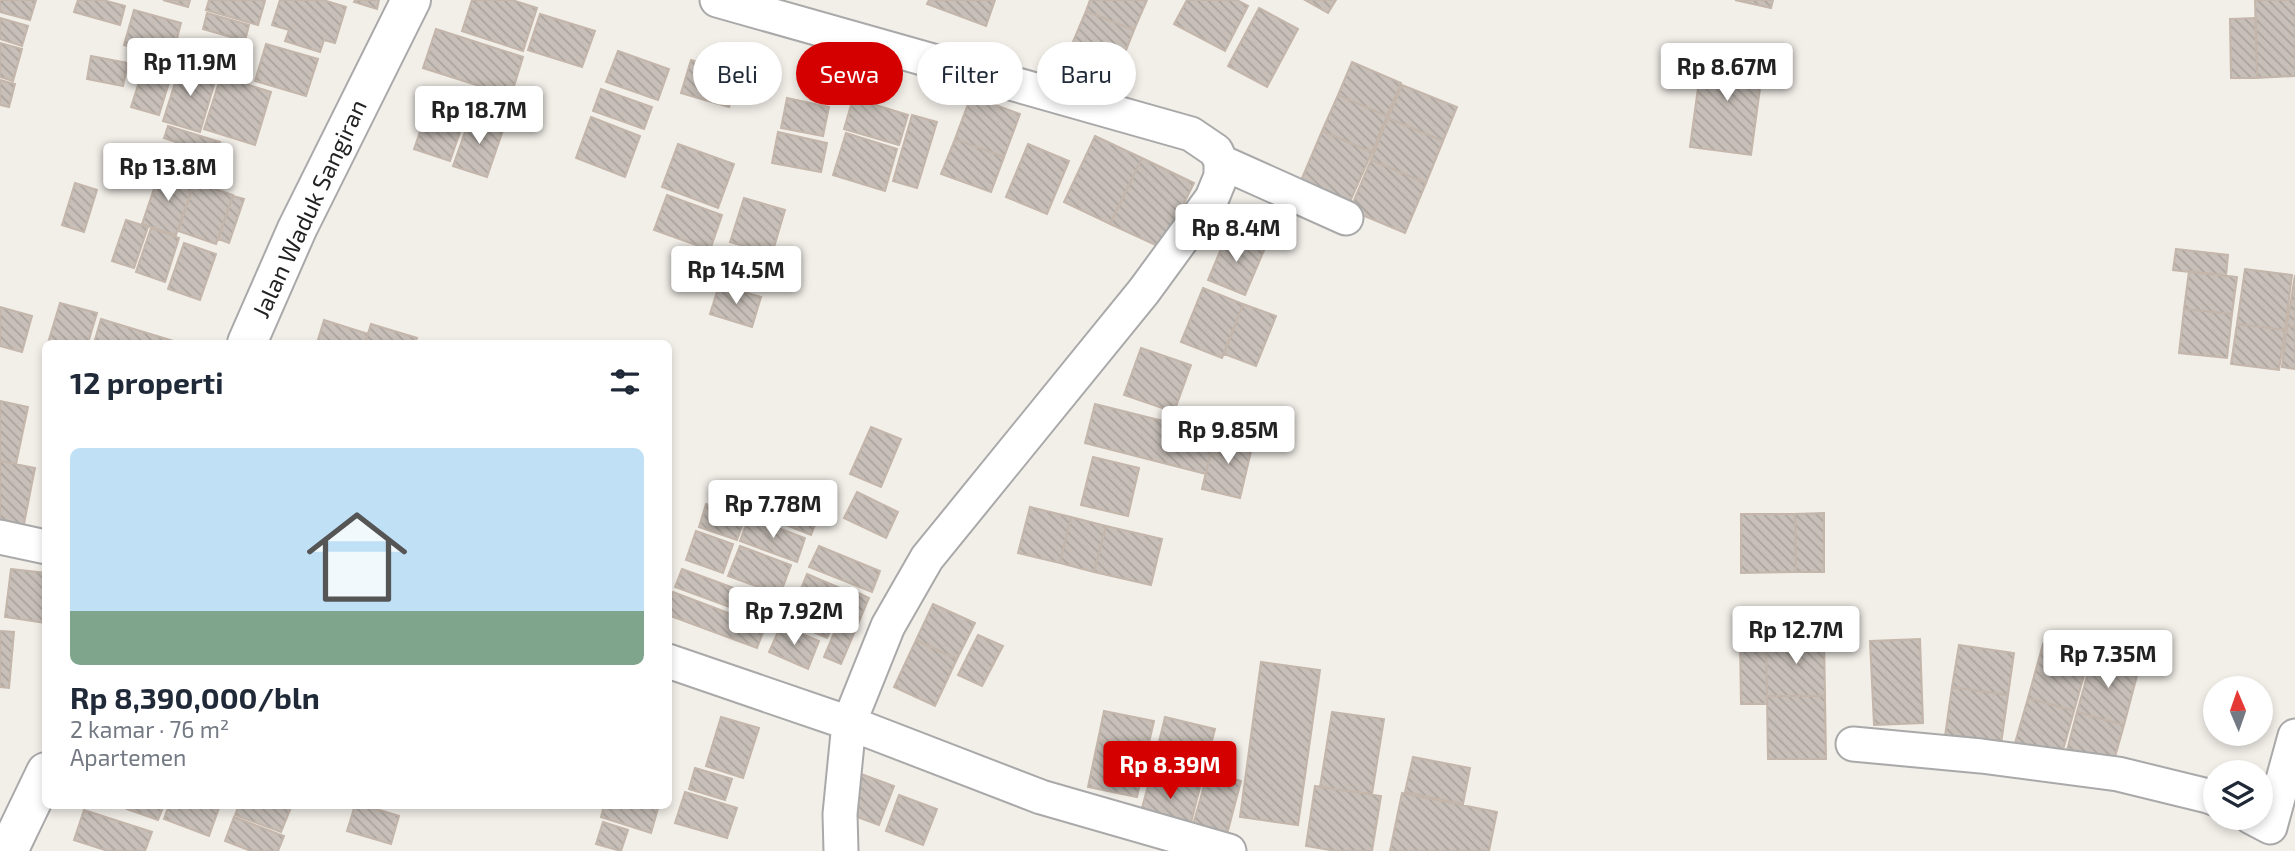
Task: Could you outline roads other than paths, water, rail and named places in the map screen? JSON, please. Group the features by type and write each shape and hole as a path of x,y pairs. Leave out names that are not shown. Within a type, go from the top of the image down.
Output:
{"street":[{"name":"Jalan Waduk Sangiran","path":"248,340 297,229 411,0"},
{"path":"717,0 1191,134 1216,151 1221,162 1221,176 1212,198 1144,290 927,558 888,626 849,723 840,814 841,851"},
{"path":"1221,162 1346,218"},
{"path":"0,537 42,546"},
{"path":"672,662 849,723 1041,797 1229,851"},
{"path":"2273,816 2295,736"},
{"path":"1853,744 1981,756 2118,775 2203,795"},
{"path":"8,851 42,780"}]}
